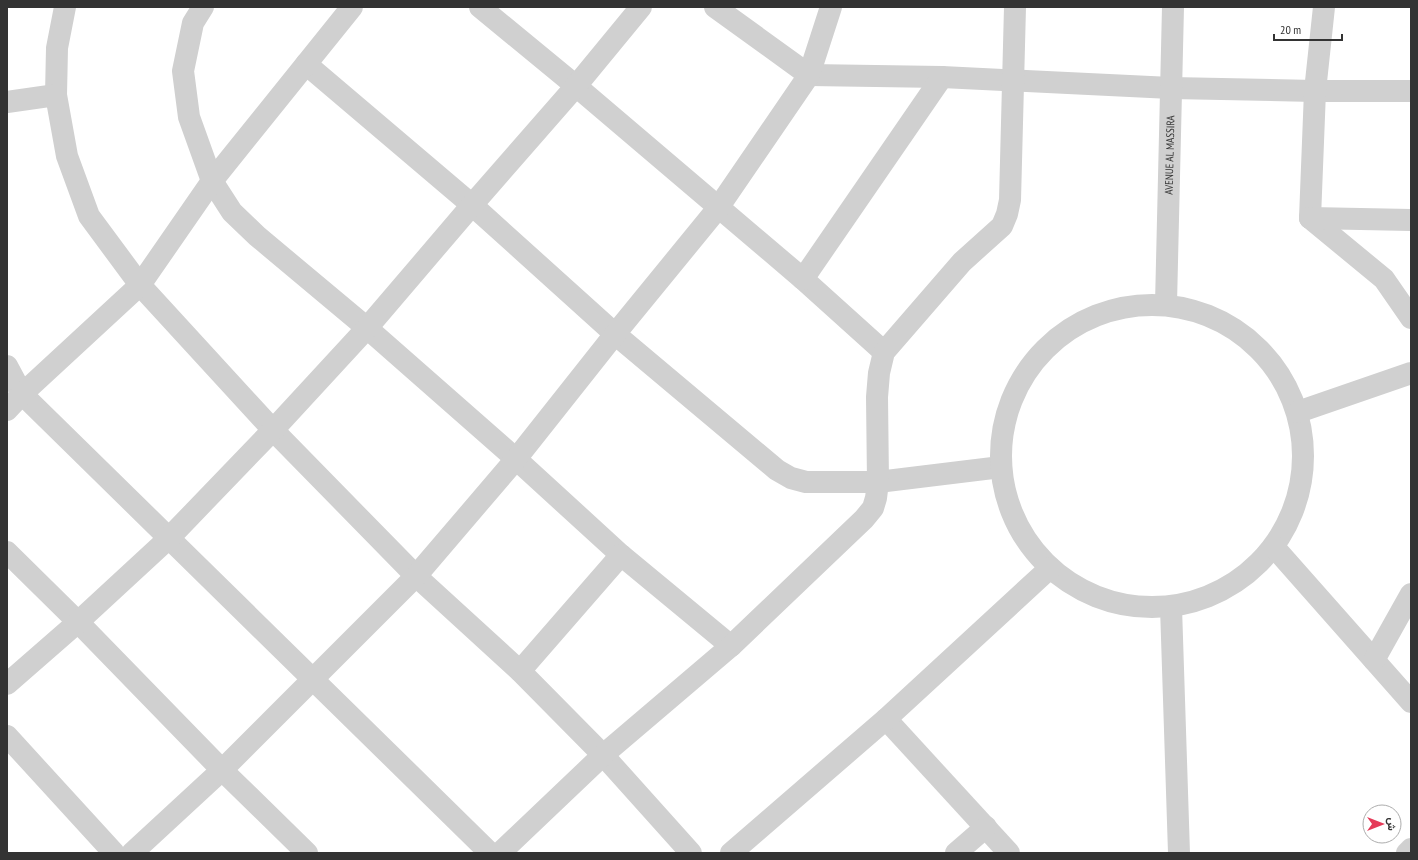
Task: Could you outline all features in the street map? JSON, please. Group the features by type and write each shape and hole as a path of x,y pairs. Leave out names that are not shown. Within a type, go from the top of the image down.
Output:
{"street":[{"path":"65,7 57,48 56,95 67,156 89,216 140,285 273,430 416,576 520,671 603,755 691,853"},
{"path":"203,7 193,23 183,71 189,117 212,181 232,212 257,236 367,328 516,459 621,555 731,646"},
{"path":"7,410 22,394 140,285 212,181 352,7"},
{"path":"480,7 576,86 718,208 804,279 884,352"},
{"path":"7,684 78,622 169,538 273,430 367,328 576,86 641,7"},
{"path":"716,7 809,75 942,77 1171,88 1411,91"},
{"path":"132,853 222,770 416,576 516,459 615,334 718,208 809,75 831,7"},
{"path":"500,853 603,755 731,646 864,519 872,508 876,498 878,482 877,397 879,373 884,352 962,262 1002,226 1007,214 1010,200 1015,7"},
{"name":"AVENUE AL MASSIRA","path":"1166,304 1173,7"},
{"path":"1310,218 1315,91 1324,7"},
{"path":"306,64 472,205 615,334 777,470 791,478 806,482 878,482 1001,467"},
{"path":"804,279 942,77"},
{"path":"7,102 56,95"},
{"path":"1310,218 1411,220"},
{"path":"1310,218 1384,279 1411,318"},
{"path":"1166,304 1210,314 1248,337 1279,371 1298,412 1304,459 1296,505 1274,547 1245,576 1210,596 1171,607 1128,606 1086,593 1050,568 1025,539 1008,504 1001,467 1006,414 1029,367 1066,330 1114,308 1166,304"},
{"path":"7,366 22,394 490,853"},
{"path":"1298,412 1411,373"},
{"path":"1274,547 1411,702"},
{"path":"7,552 78,622 222,770 307,853"},
{"path":"520,671 621,555"},
{"path":"731,853 886,719 1050,568"},
{"path":"1374,660 1411,594"},
{"path":"1171,607 1180,853"},
{"path":"886,719 1009,853"},
{"path":"7,736 114,853"},
{"path":"956,853 986,827"},
{"path":"1407,853 1411,849"}]}
